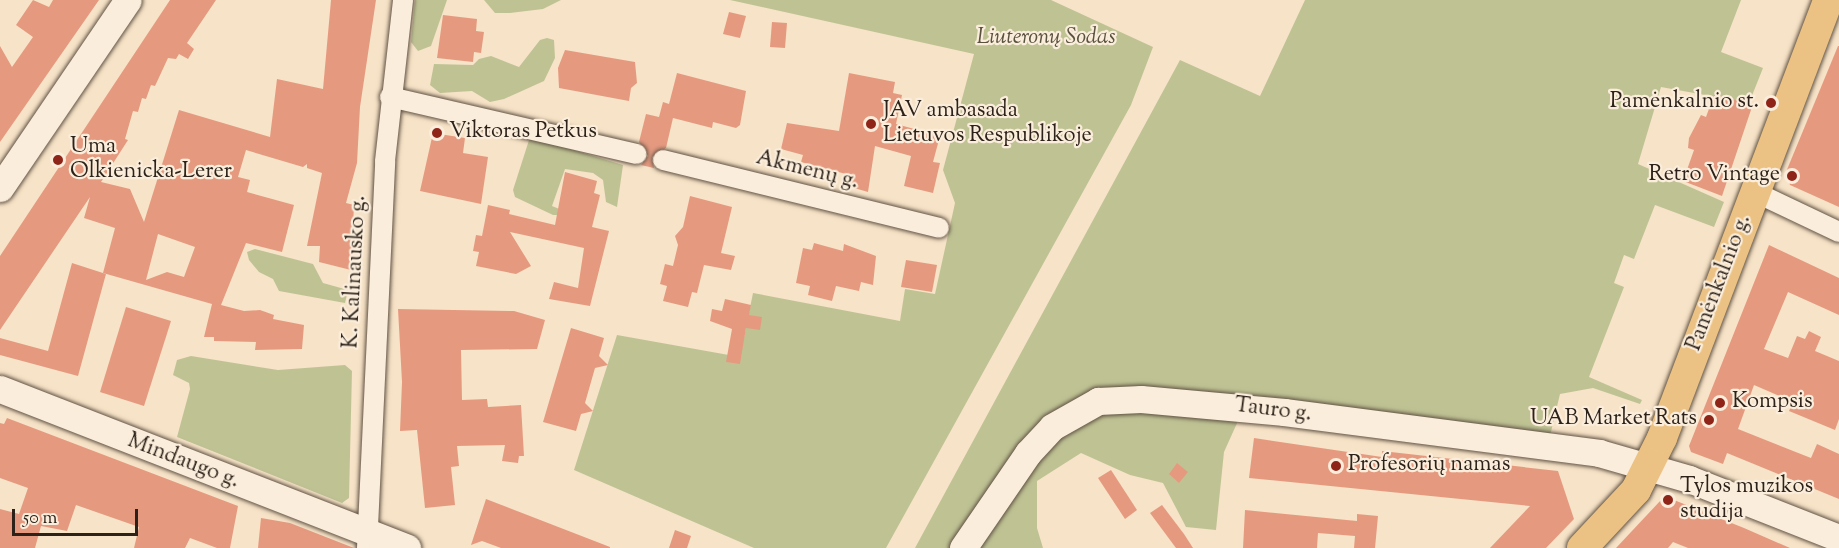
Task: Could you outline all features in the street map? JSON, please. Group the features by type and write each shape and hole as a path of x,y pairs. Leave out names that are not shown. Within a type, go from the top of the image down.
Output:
{"main road":[{"path":"0,188 128,0"},
{"name":"Pamėnkalnio g.","path":"1582,548 1636,489 1649,464 1828,0"},
{"name":"Mindaugo g.","path":"0,389 367,541"},
{"name":"Tauro g.","path":"963,548 1028,453 1052,427 1098,401 1170,399 1599,453 1649,464 1839,538"},
{"path":"367,541 407,548"}],"street":[{"name":"K. Kalinausko g.","path":"367,541 390,97 403,0"},
{"path":"390,97 636,154"},
{"name":"Akmenų g.","path":"663,160 939,228"},
{"path":"1755,192 1839,232"}],"green space":[{"path":"415,0 447,0 431,46 418,51 411,42"},
{"path":"484,0 561,0 543,9 495,13"},
{"name":"Liuteronų Sodas","path":"730,0 1051,0 1153,47 1131,105 886,548 754,548 574,470 617,335 740,357 753,293 900,321 905,289 935,294 955,203 943,170 974,54"},
{"path":"1305,0 1741,0 1721,52 1763,68 1749,103 1661,87 1638,164 1724,202 1714,227 1655,205 1634,259 1624,255 1614,283 1624,287 1589,377 1642,400 1640,404 1593,388 1560,394 1550,436 1238,421 1224,452 1216,530 1186,527 1163,483 1130,475 1081,453 1037,481 1037,528 1043,548 915,548 1180,60 1260,96"},
{"path":"547,38 554,40 555,58 544,81 504,99 490,102 472,91 440,93 430,85 434,64 473,65 479,59 491,56 519,67 540,40"},
{"path":"530,137 623,165 617,207 606,202 603,180 593,173 565,169 552,206 574,215 553,215 515,197 513,190"},
{"path":"255,249 313,264 323,283 348,290 345,303 279,291 273,279 259,272 249,260 247,252"},
{"path":"191,356 278,370 345,365 352,371 349,498 342,503 177,437 190,389 189,383 173,375 177,360"}],"building":[{"path":"33,0 49,7 53,0 99,0 0,142 0,46 12,67 33,37 16,25"},
{"path":"170,0 216,0 187,43 194,49 188,59 179,54 176,59 168,58 155,86 151,85 146,99 142,98 138,112 133,111 125,139 128,140 101,182 130,189 144,222 179,110 270,137 277,79 323,89 331,0 376,0 360,107 357,163 346,203 354,205 351,270 319,262 320,246 307,246 322,173 307,168 307,164 303,167 246,150 238,177 250,180 247,192 294,205 282,252 246,243 221,305 244,311 260,310 274,315 273,319 304,325 302,349 255,350 256,342 214,341 214,337 204,337 212,304 103,273 115,228 84,218 90,197 0,330 0,256","holes":["158,234 195,247 184,277 167,272 146,280"]},
{"path":"729,12 746,16 740,38 723,34"},
{"path":"443,15 477,19 476,31 484,32 481,53 474,52 473,62 437,58"},
{"path":"772,22 787,23 785,48 770,47"},
{"path":"1838,46 1839,207 1790,185 1786,172"},
{"path":"565,50 635,62 637,83 631,88 629,101 559,88 558,68"},
{"path":"677,73 746,91 740,125 736,128 713,122 712,128 673,118 666,148 652,157 654,168 641,165 648,156 639,142 646,114 659,117 663,102 669,104"},
{"name":"JAV ambasada Lietuvos Respublikoje","path":"849,73 895,82 893,93 902,95 896,124 940,136 933,162 940,163 933,193 904,186 911,156 875,146 868,192 844,185 846,174 801,162 803,155 781,149 787,123 839,131"},
{"path":"1714,95 1753,104 1722,196 1683,181 1694,150 1688,148 1689,138 1701,115 1706,117"},
{"path":"433,133 465,138 463,153 488,157 481,204 420,191"},
{"path":"565,172 597,181 594,193 600,195 592,227 609,231 590,306 549,299 554,282 578,288 584,248 510,232 531,266 516,274 476,266 479,252 473,251 476,235 482,236 488,205 510,210 509,214 555,225"},
{"path":"690,196 732,207 721,253 735,256 731,270 704,265 697,293 692,292 688,307 663,301 667,286 660,284 665,264 673,266 678,245 675,236 683,227"},
{"path":"814,243 843,251 844,244 876,256 873,285 861,282 859,291 836,286 832,301 808,295 810,286 796,283 803,248 812,250"},
{"path":"1769,245 1839,278 1839,315 1788,292 1764,349 1788,358 1797,336 1805,339 1809,331 1821,337 1815,351 1839,361 1839,419 1835,430 1789,411 1793,402 1754,385 1738,429 1811,458 1817,444 1839,454 1839,499 1727,453 1723,464 1691,452 1689,446"},
{"path":"906,260 937,265 932,292 901,287"},
{"path":"72,263 106,274 78,376 0,355 0,338 48,351"},
{"path":"725,299 751,305 749,315 762,317 760,330 746,328 740,364 726,362 732,329 710,321 712,309 722,311"},
{"path":"126,307 171,321 144,406 100,392"},
{"path":"398,309 514,311 545,320 537,349 461,350 462,400 487,399 488,407 521,405 524,456 519,456 518,463 502,461 505,445 457,446 459,466 451,467 455,505 425,508 417,430 400,431 402,382"},
{"path":"571,328 604,338 599,356 608,365 595,368 585,403 593,411 581,414 576,431 543,422"},
{"path":"7,418 238,506 230,548 217,548 190,538 185,548 134,548 139,527 76,505 67,531 41,526 35,548 0,548 0,509 19,514 28,488 0,478 0,423 4,424"},
{"path":"1254,438 1382,457 1382,451 1558,471 1574,519 1546,548 1490,548 1530,506 1249,478"},
{"path":"1177,463 1188,472 1179,483 1169,474"},
{"path":"1111,470 1137,510 1125,519 1098,478"},
{"path":"1669,498 1790,548 1688,548 1673,542 1668,548 1616,548 1661,500"},
{"path":"486,499 610,548 501,548 482,541 471,545"},
{"path":"1162,505 1193,548 1176,548 1150,513"},
{"path":"1245,510 1357,521 1357,514 1378,516 1375,548 1354,548 1355,536 1318,533 1317,548 1243,548"},
{"path":"261,518 290,523 354,548 258,548"},
{"path":"675,530 691,536 687,548 669,548"}],"place":[{"name":"Pamėnkalnio st.","path":"1771,103"},
{"name":"JAV ambasada Lietuvos Respublikoje","path":"871,124"},
{"name":"Viktoras Petkus","path":"437,133"},
{"name":"Uma Olkienicka-Lerer","path":"58,160"},
{"name":"Retro Vintage","path":"1792,176"},
{"name":"Kompsis","path":"1720,403"},
{"name":"UAB Market Rats","path":"1709,420"},
{"name":"Profesorių namas","path":"1336,466"},
{"name":"Tylos muzikos studija","path":"1668,500"}]}
